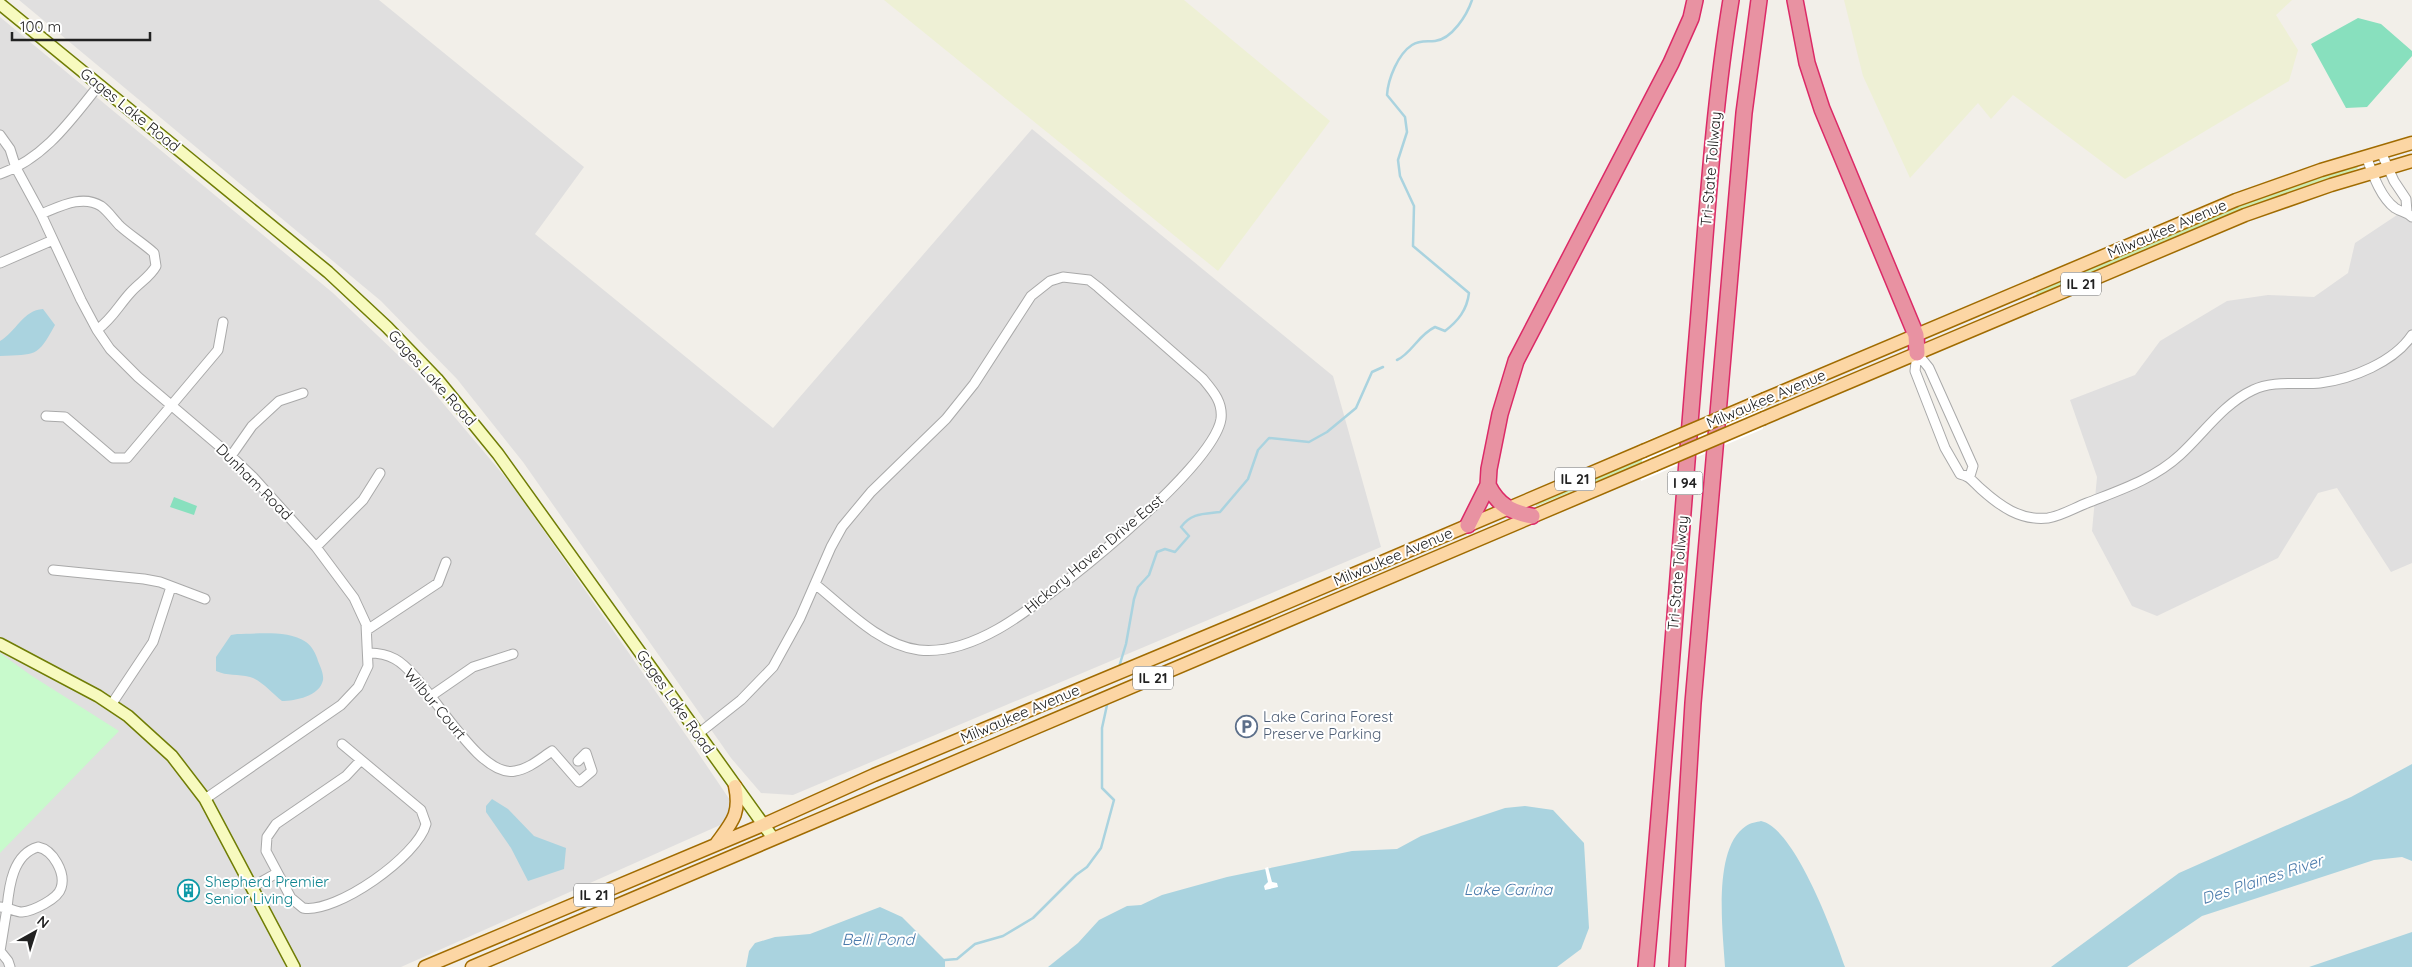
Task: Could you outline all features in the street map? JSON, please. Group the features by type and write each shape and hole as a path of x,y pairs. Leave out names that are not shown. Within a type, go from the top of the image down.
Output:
{"highway":[{"path":"1468,525 1488,485 1498,423 1516,361 1671,63 1690,18 1695,0"},
{"name":"Tri-State Tollway","path":"1646,967 1656,869 1707,202 1718,89 1731,0"},
{"name":"Tri-State Tollway","path":"1676,967 1694,693 1744,113 1759,0"},
{"path":"1795,0 1807,64 1822,109 1916,335 1917,353"},
{"path":"1488,485 1498,502 1506,508 1532,516"}],"main road":[{"name":"Milwaukee Avenue","path":"425,967 763,825 874,775 2227,204 2366,156 2412,143"},
{"name":"Milwaukee Avenue","path":"472,967 1532,516 2246,215 2372,172 2412,161"},
{"path":"716,845 736,817 737,798 735,786"}],"street":[{"name":"Gages Lake Road","path":"0,4 328,272 387,327 437,380 498,454 773,838"},
{"path":"0,174 16,168 45,148 99,85"},
{"name":"Dunham Road","path":"0,135 10,149 16,168 41,214 97,330 122,362 231,456 279,504 316,547 354,598 367,630 368,666 358,686 341,705 205,799"},
{"path":"2381,152 2406,199 2410,215"},
{"path":"2366,156 2372,172 2388,200 2396,208 2410,215"},
{"path":"41,214 70,203 85,201 93,203 106,211 119,225 154,253 156,266 153,272 132,291 111,320 97,330"},
{"path":"0,263 53,240"},
{"name":"Hickory Haven Drive East","path":"698,734 741,700 773,667 800,618 831,547 855,510 870,492 946,420 974,384 1031,296 1050,281 1062,277 1088,280 1203,379 1216,395 1220,406 1221,418 1218,430 1208,446 1170,490 1144,516 1018,616 998,629 973,641 945,649 918,650 893,642 863,623 816,584"},
{"path":"46,416 66,417 112,458 122,459 131,455 218,350 223,322"},
{"path":"1917,353 1915,370 1946,448 1960,474 1970,476 1979,487 2009,511 2036,518 2057,515 2158,473 2180,455 2235,399 2254,389 2264,386 2321,383 2347,376 2392,355 2412,335"},
{"path":"1917,353 1929,368 1973,466 1970,476"},
{"path":"231,456 252,426 279,401 304,393"},
{"path":"316,547 363,500 380,473"},
{"path":"367,630 438,584 446,562"},
{"path":"53,570 144,579 205,599"},
{"path":"112,705 153,642 172,587"},
{"path":"0,644 112,705 157,740 172,756 205,799 294,967"},
{"name":"Wilbur Court","path":"369,653 386,655 402,663 461,736 500,769 514,772 526,768 552,751 579,782 592,771 586,753 578,761"},
{"path":"430,696 473,667 513,654"},
{"path":"342,744 421,810 426,824 421,837 386,871 366,887 320,908 308,909 296,904 277,873 266,851 266,837 276,824 346,776 361,760"},
{"path":"3,907 23,912 58,894 62,880 51,853 46,848 34,848 17,865 11,878 3,907 0,951 10,967"},
{"path":"252,887 277,873"}],"shaded area":[{"path":"19,0 379,0 584,167 535,234 773,428 1032,129 1333,376 1381,547 793,795 761,793 731,758 523,462 457,379 381,301"},
{"path":"0,17 333,293 420,376 512,485 690,741 734,806 727,822 401,967 0,967"},
{"path":"2412,205 2412,563 2391,572 2337,488 2318,493 2278,558 2157,616 2132,606 2092,531 2097,477 2070,400 2135,375 2160,341 2227,301 2268,295 2314,297 2348,273 2355,243"}],"green space":[{"path":"884,0 1184,0 1330,121 1218,271"},
{"path":"1844,0 2292,0 2276,15 2298,50 2289,81 2125,179 2013,95 1991,119 1978,103 1910,178 1863,76"},
{"path":"2358,18 2381,24 2412,51 2412,56 2367,107 2346,108 2311,44"},
{"path":"2357,166 2358,168 2348,173 2267,200 2037,296 2036,293 2179,230 2312,179"},
{"path":"1643,457 1642,463 1536,506 1535,503"},
{"path":"174,497 197,506 194,515 170,507"},
{"path":"0,653 32,676 119,731 0,853"}],"water":[{"path":"43,309 55,325 39,349 28,354 0,356 0,341 30,313"},
{"path":"282,634 299,638 306,642 314,650 322,670 323,680 321,685 312,694 293,700 282,701 263,684 254,679 216,671 216,657 231,635"},
{"name":"Des Plaines River","path":"2412,764 2412,861 2402,857 2374,860 2202,916 2127,967 2051,967 2179,873 2351,797"},
{"path":"492,799 508,809 534,836 566,848 564,869 528,881 511,848 486,812 486,806"},
{"name":"Lake Carina","path":"1525,806 1553,810 1584,843 1589,928 1581,949 1557,967 1048,967 1078,943 1099,920 1127,906 1141,905 1162,895 1227,877 1352,851 1397,849 1421,836 1505,808"},
{"path":"1761,821 1774,828 1787,842 1800,862 1823,909 1845,967 1725,967 1722,892 1728,852 1735,837 1746,826"},
{"name":"Belli Pond","path":"880,907 902,917 945,960 945,967 746,967 749,951 755,943 775,937 810,934"},
{"path":"2412,932 2412,967 2309,967"}],"pier":[{"path":"1765,392 1763,429 1641,481 1643,442"},
{"path":"1268,867 1272,882 1277,883 1278,887 1265,890 1264,886 1268,882 1265,868"}],"waterway":[{"path":"1397,360 1407,353 1429,330 1435,327 1445,331 1454,323 1464,310 1469,293 1413,246 1414,206 1400,176 1398,160 1407,132 1405,117 1387,95 1388,89 1395,67 1402,54 1418,42 1435,41 1447,36 1463,19 1472,0"},
{"path":"1119,667 1126,644 1134,599 1138,587 1149,575 1157,552 1165,549 1175,552 1189,536 1181,527 1189,519 1198,515 1220,512 1248,479 1258,450 1269,438 1309,442 1327,432 1356,408 1372,372 1383,367"},
{"path":"945,960 957,959 975,944 1003,936 1033,918 1076,875 1087,867 1101,848 1114,800 1102,788 1102,728 1107,705"}],"place":[{"name":"Lake Carina Forest Preserve Parking","path":"1247,726"},
{"name":"Shepherd Premier Senior Living","path":"189,891"}]}
